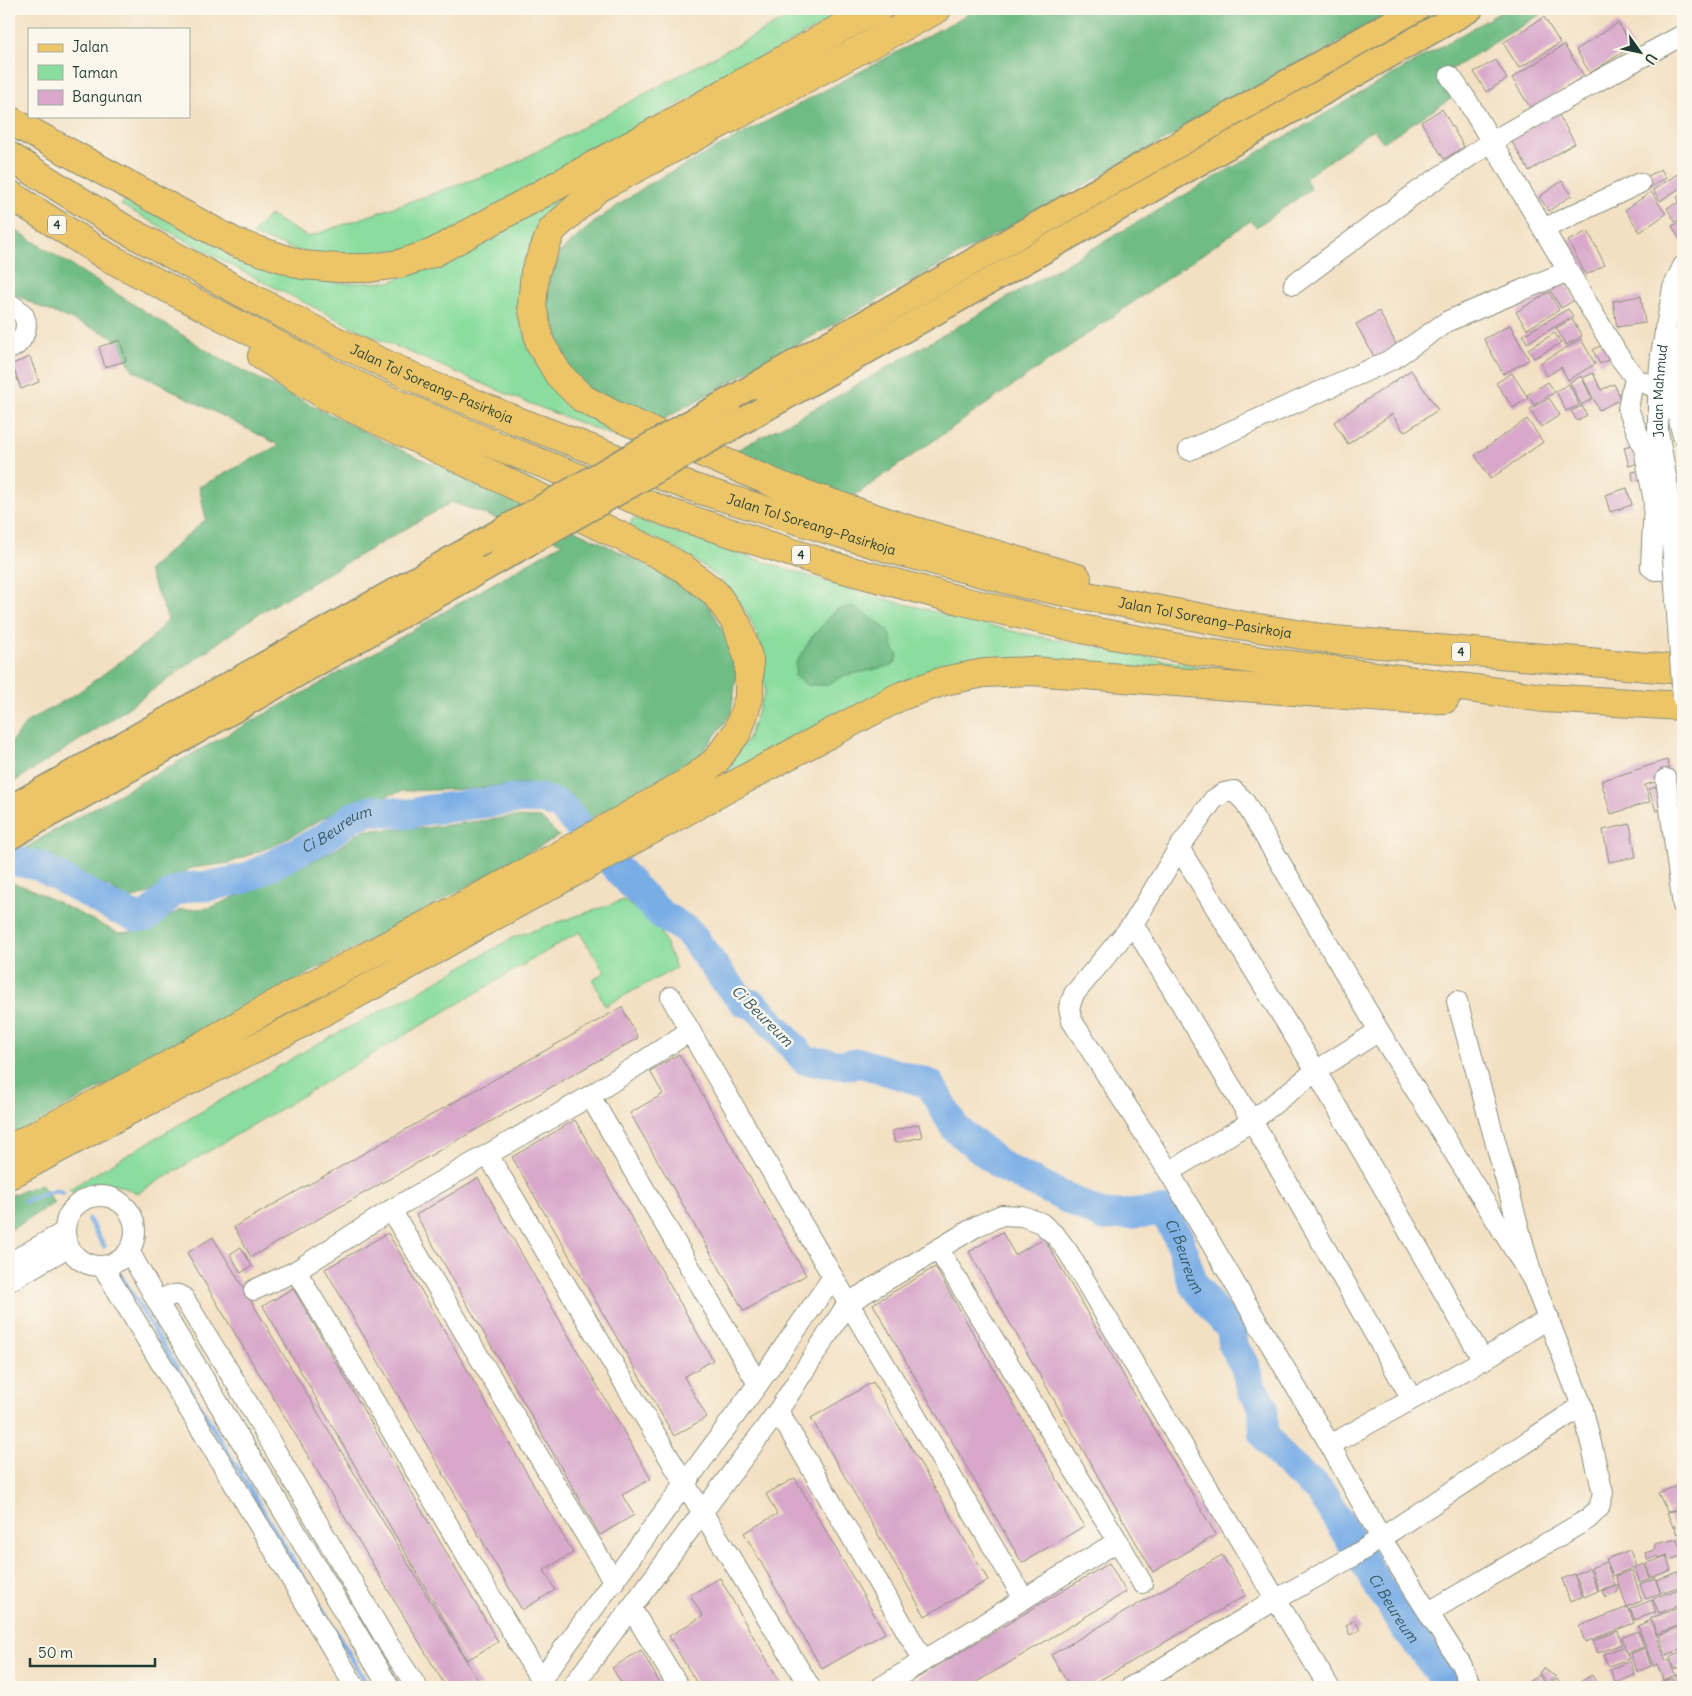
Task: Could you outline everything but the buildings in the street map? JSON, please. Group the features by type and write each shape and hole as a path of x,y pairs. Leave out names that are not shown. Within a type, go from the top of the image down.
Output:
{"highway":[{"path":"9,120 236,243 303,265 370,268 399,264 433,253 655,133 844,26 878,9"},
{"path":"937,9 598,188 552,230 535,272 532,306 540,343 559,375 582,398 616,416 781,486 901,527 1239,625"},
{"name":"Jalan Tol Soreang–Pasirkoja","path":"9,156 123,228 336,341 428,384 691,488 890,549 1024,584 1239,625 1334,640 1683,670"},
{"name":"4","path":"9,194 106,256 331,373 397,404 500,447 667,512 836,567 963,601 1082,629 1200,652 1544,698 1683,706"},
{"path":"106,256 325,396 656,553 683,568 715,593 737,624 749,660 749,698 738,730 716,762 690,781 646,821"},
{"path":"9,1149 150,1076 279,1002 564,865 646,821 774,763 901,696 944,681 984,673 1031,671 1412,700 1544,698"},
{"path":"9,1175 130,1110 260,1045 386,978 483,922 564,865"}],"main road":[{"path":"10,808 475,546 1416,9"},
{"path":"9,837 1470,9"}],"street":[{"path":"1294,284 1417,192 1491,142 1679,37"},
{"path":"1450,76 1468,102 1618,355 1636,379 1658,389"},
{"path":"1543,229 1640,184"},
{"name":"Jalan Mahmud","path":"1683,266 1673,288 1665,328 1658,389 1658,431 1668,487 1678,564 1683,699"},
{"path":"1189,450 1385,363 1448,321 1568,271"},
{"path":"9,304 24,316 25,324 24,335 20,342 9,349"},
{"path":"1665,328 1683,373"},
{"path":"1661,355 1683,436"},
{"path":"1636,379 1629,396 1628,409 1644,449 1654,501 1651,567 1655,570 1678,564"},
{"path":"1666,779 1683,906"},
{"path":"1471,1687 1461,1664 1430,1612 1376,1542 1330,1445 1169,1172 1072,1021 1070,1008 1074,994 1133,924 1179,848 1213,800 1224,793 1234,791 1244,800 1379,1031 1533,1280"},
{"path":"1179,848 1316,1071 1483,1360"},
{"path":"1133,924 1252,1121 1412,1399"},
{"path":"671,997 848,1303 1024,1599"},
{"path":"1430,1612 1588,1518 1599,1508 1603,1493 1582,1406 1533,1280 1457,1001"},
{"path":"254,1290 296,1271 391,1210 590,1096 690,1031"},
{"path":"1169,1172 1252,1121 1316,1071 1379,1031"},
{"path":"590,1096 758,1384"},
{"path":"488,1155 685,1484 810,1687"},
{"path":"101,1195 121,1201 133,1216 136,1234 129,1251 118,1262 103,1267 89,1265 76,1258 66,1239 67,1217 81,1201 101,1195"},
{"path":"391,1210 614,1582"},
{"path":"572,1687 778,1411 848,1303 977,1226 1002,1215 1022,1216 1041,1224 1056,1236 1068,1252 1275,1600 1329,1687"},
{"path":"9,1263 66,1239"},
{"path":"9,1281 66,1239"},
{"path":"938,1249 1142,1583"},
{"path":"129,1251 157,1301 389,1687"},
{"path":"103,1267 355,1687"},
{"path":"296,1271 536,1682 614,1582 833,1277"},
{"path":"157,1301 175,1294 183,1297 236,1383 389,1645 417,1687"},
{"path":"1330,1445 1483,1360 1549,1318"},
{"path":"1131,1687 1275,1600 1352,1558 1582,1406"},
{"path":"778,1411 924,1661"},
{"path":"291,1523 312,1512"},
{"path":"881,1687 1118,1541"},
{"path":"631,1608 679,1687"}],"green space":[{"path":"804,9 850,9 418,249 330,261 252,235 269,215 308,237 506,168"},
{"path":"978,9 1393,9 1337,44 655,424 609,404 573,377 544,324 545,289 560,252 597,220 649,184"},
{"path":"1506,9 1552,9 1442,75 1454,97 1383,142 1373,129 1305,178 1311,189 1256,227 1250,221 851,498 776,470 735,451 829,401"},
{"path":"605,173 521,275 518,313 532,356 637,438 634,444 521,400 367,334 242,271 121,205 127,197 215,243 281,273 341,283 390,282 453,257"},
{"path":"9,226 222,360 399,449 476,483 637,560 698,592 716,617 738,663 731,714 697,760 632,798 591,818 574,799 529,783 467,789 403,791 342,808 275,845 229,863 191,868 145,895 128,899 108,886 75,879 53,856 22,850 65,824 325,681 563,543 452,502 258,614 111,720 9,785 9,745 27,722 76,694 150,640 168,619 148,570 206,519 199,487 279,445 133,370 112,336 40,307 9,291"},
{"path":"633,518 869,595 1016,632 1227,672 1225,681 937,673 706,786 747,741 765,691 762,647 748,615 721,579 681,551 629,527"},
{"path":"852,606 889,632 898,655 894,665 843,676 826,685 807,685 795,676 796,663 812,637 836,610"},
{"path":"511,817 541,818 559,836 9,1138 9,882 29,888 118,933 144,931 180,910 210,908 279,877 335,850 363,830 425,828"},
{"path":"624,900 659,928 676,968 605,1006 593,980 605,972 579,932 138,1193 111,1183 91,1184 73,1193 69,1189 317,1044 416,993 514,937"},
{"path":"41,1184 54,1203 9,1231 9,1196"}],"waterway":[{"name":"Ci Beureum","path":"9,860 39,866 114,908 136,917 147,917 172,893 186,887 210,886 247,878 324,838 354,816 373,810 410,814 427,810 516,799 543,799 561,806 633,886 662,915 689,932 725,981 744,1002 755,1005 805,1060 842,1065 861,1063 930,1084 955,1128 1003,1167 1103,1216 1164,1211 1179,1239 1193,1283 1232,1330 1233,1346 1245,1366 1251,1388 1263,1405 1264,1434 1285,1461 1320,1491 1405,1628 1441,1674 1448,1687"},
{"path":"25,1201 56,1190 63,1193"},
{"path":"89,1220 104,1246"},
{"path":"119,1272 369,1687"}]}
